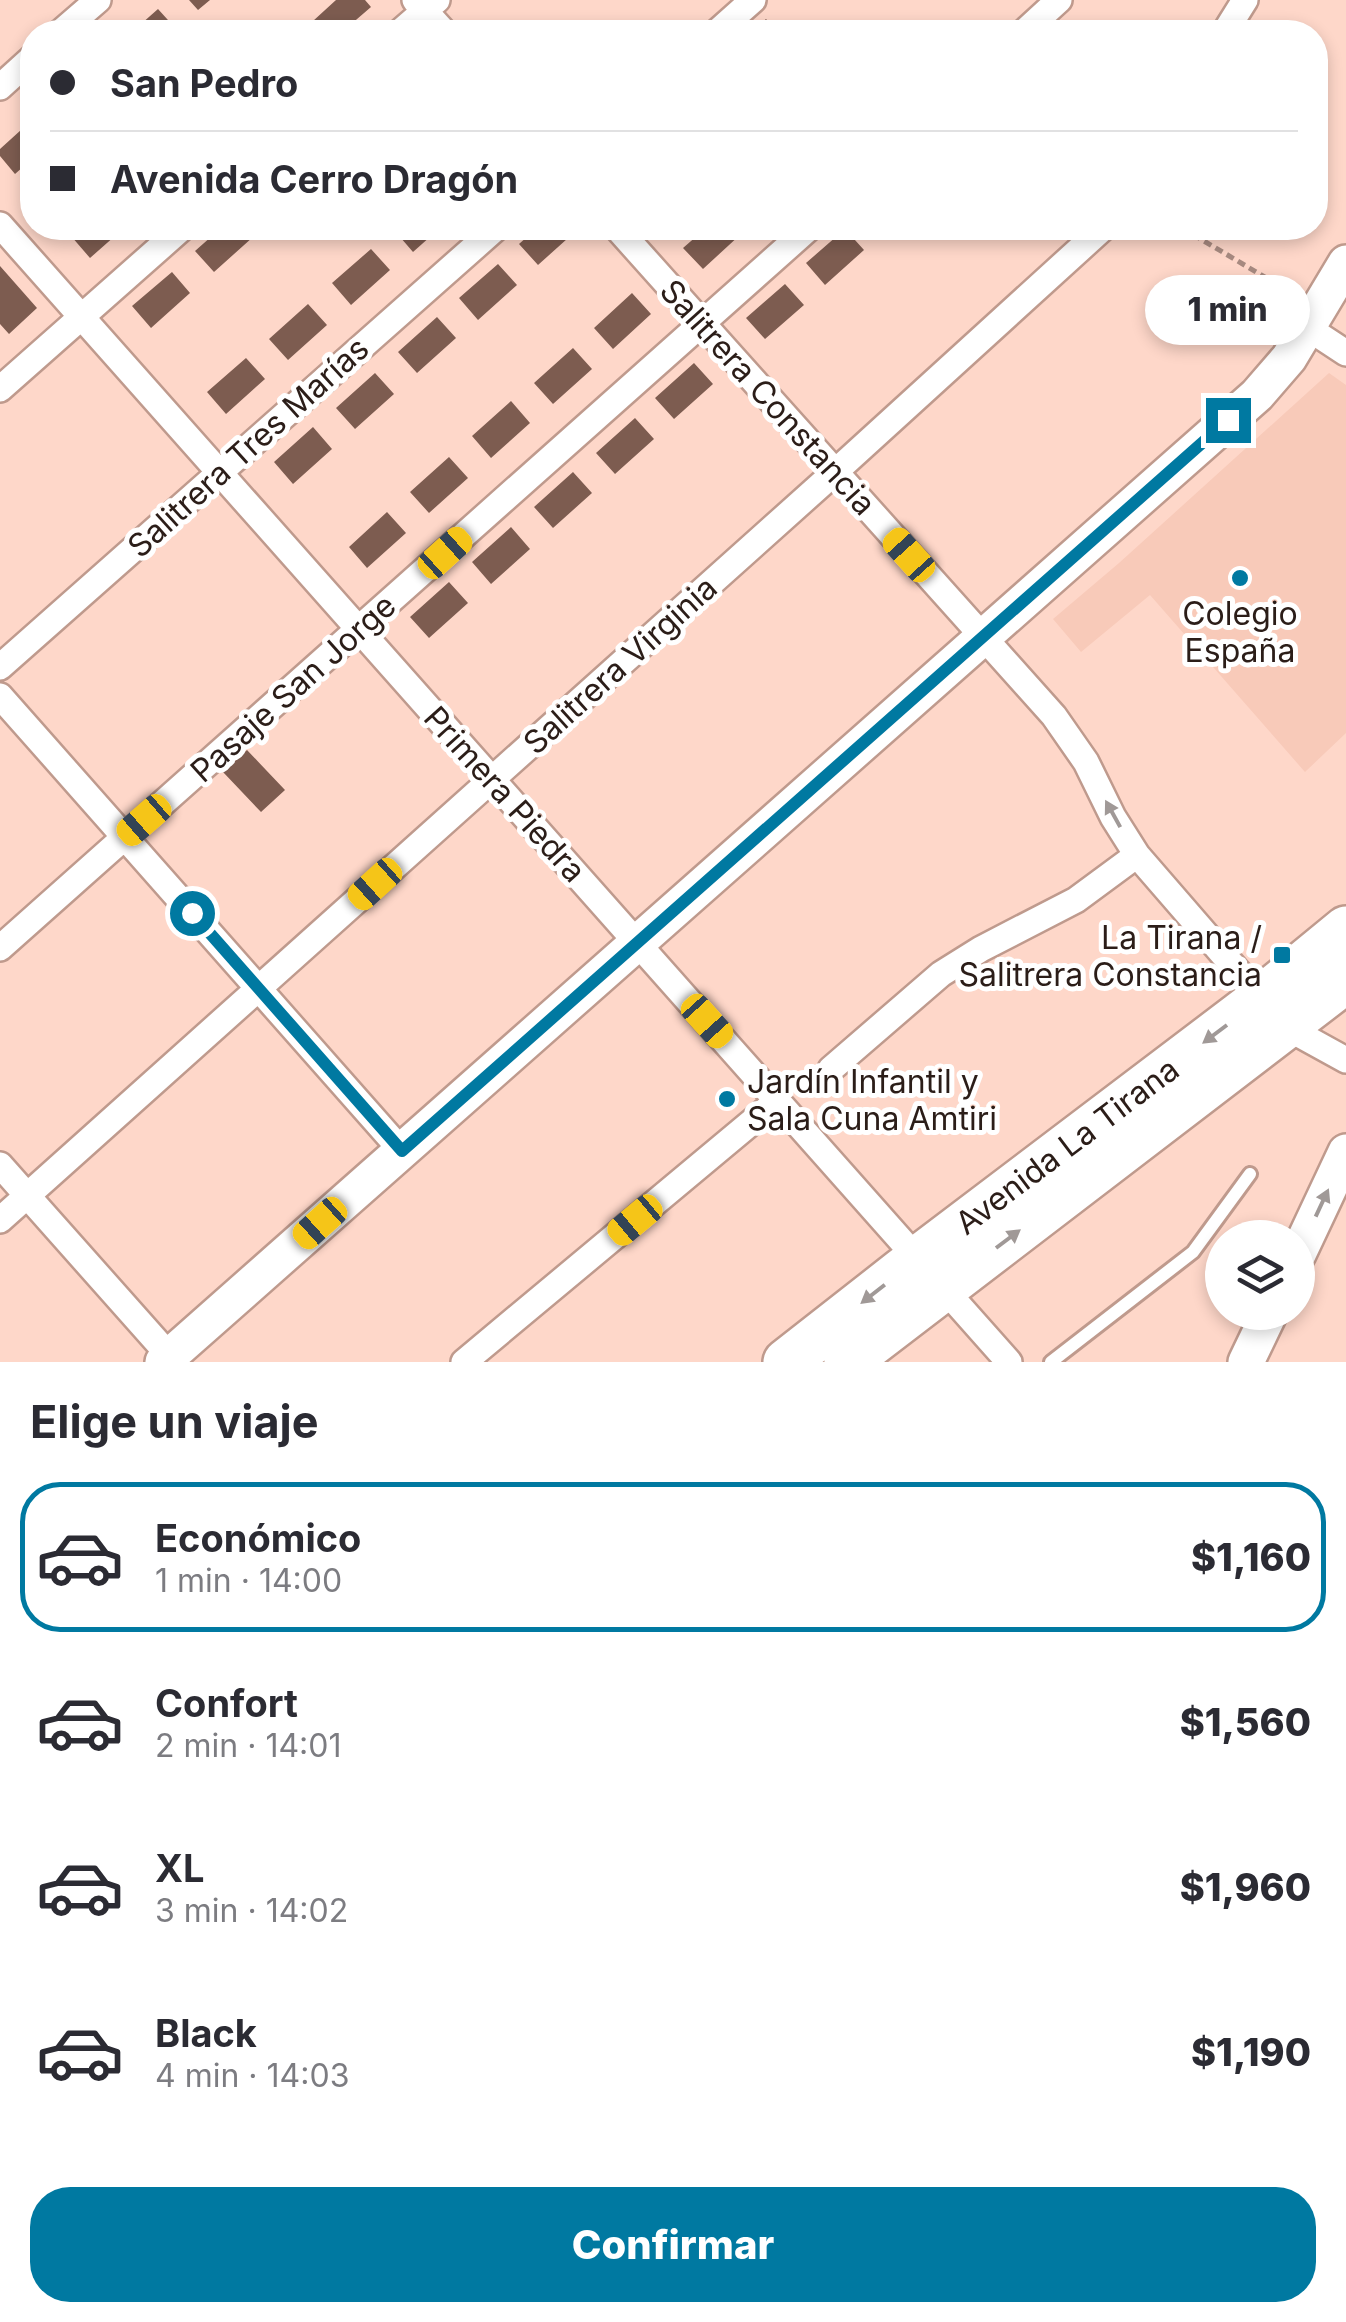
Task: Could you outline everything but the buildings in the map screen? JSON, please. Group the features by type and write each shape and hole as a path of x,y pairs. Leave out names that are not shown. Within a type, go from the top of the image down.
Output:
{"highway":[{"name":"Avenida La Tirana","path":"786,1362 930,1273 1274,1013 1346,929"},
{"name":"Avenida La Tirana","path":"1274,1013 1346,980"},
{"name":"Avenida La Tirana","path":"847,1362 930,1273"}],"street":[{"path":"75,20 98,0"},
{"path":"731,20 754,0"},
{"path":"1037,20 1059,0"},
{"path":"0,87 20,69"},
{"name":"Primera Piedra","path":"0,225 1009,1362"},
{"path":"0,389 168,240"},
{"name":"Salitrera Tres Marías","path":"0,667 482,240"},
{"name":"Salitrera Constancia","path":"629,240 1072,739 1138,855 1274,1013 1346,1060"},
{"name":"Pasaje San Jorge","path":"0,948 796,240"},
{"name":"Salitrera Virginia","path":"0,1220 1090,240"},
{"path":"0,1165 170,1360 1257,394 1279,371 1346,263"},
{"path":"1314,319 1346,352"},
{"path":"0,696 402,1151"},
{"path":"831,1069 941,974 981,948 1076,900 1138,855"},
{"path":"464,1362 777,1101"},
{"path":"1314,1220 1346,1152"},
{"path":"1246,1362 1261,1330"}],"lane":[{"path":"1051,1362 1193,1252 1250,1174"}],"path":[{"path":"1199,240 1314,319"}],"shaded area":[{"name":"Colegio España","path":"1329,373 1346,385 1346,733 1305,772 1150,595 1081,652 1053,619"}],"place":[{"name":"Colegio España","path":"1240,578"},
{"name":"La Tirana / Salitrera Constancia","path":"1282,955"},
{"name":"Jardín Infantil y Sala Cuna Amtiri","path":"727,1099"}],"route":[{"path":"192,913 402,1151 1228,420"}]}
